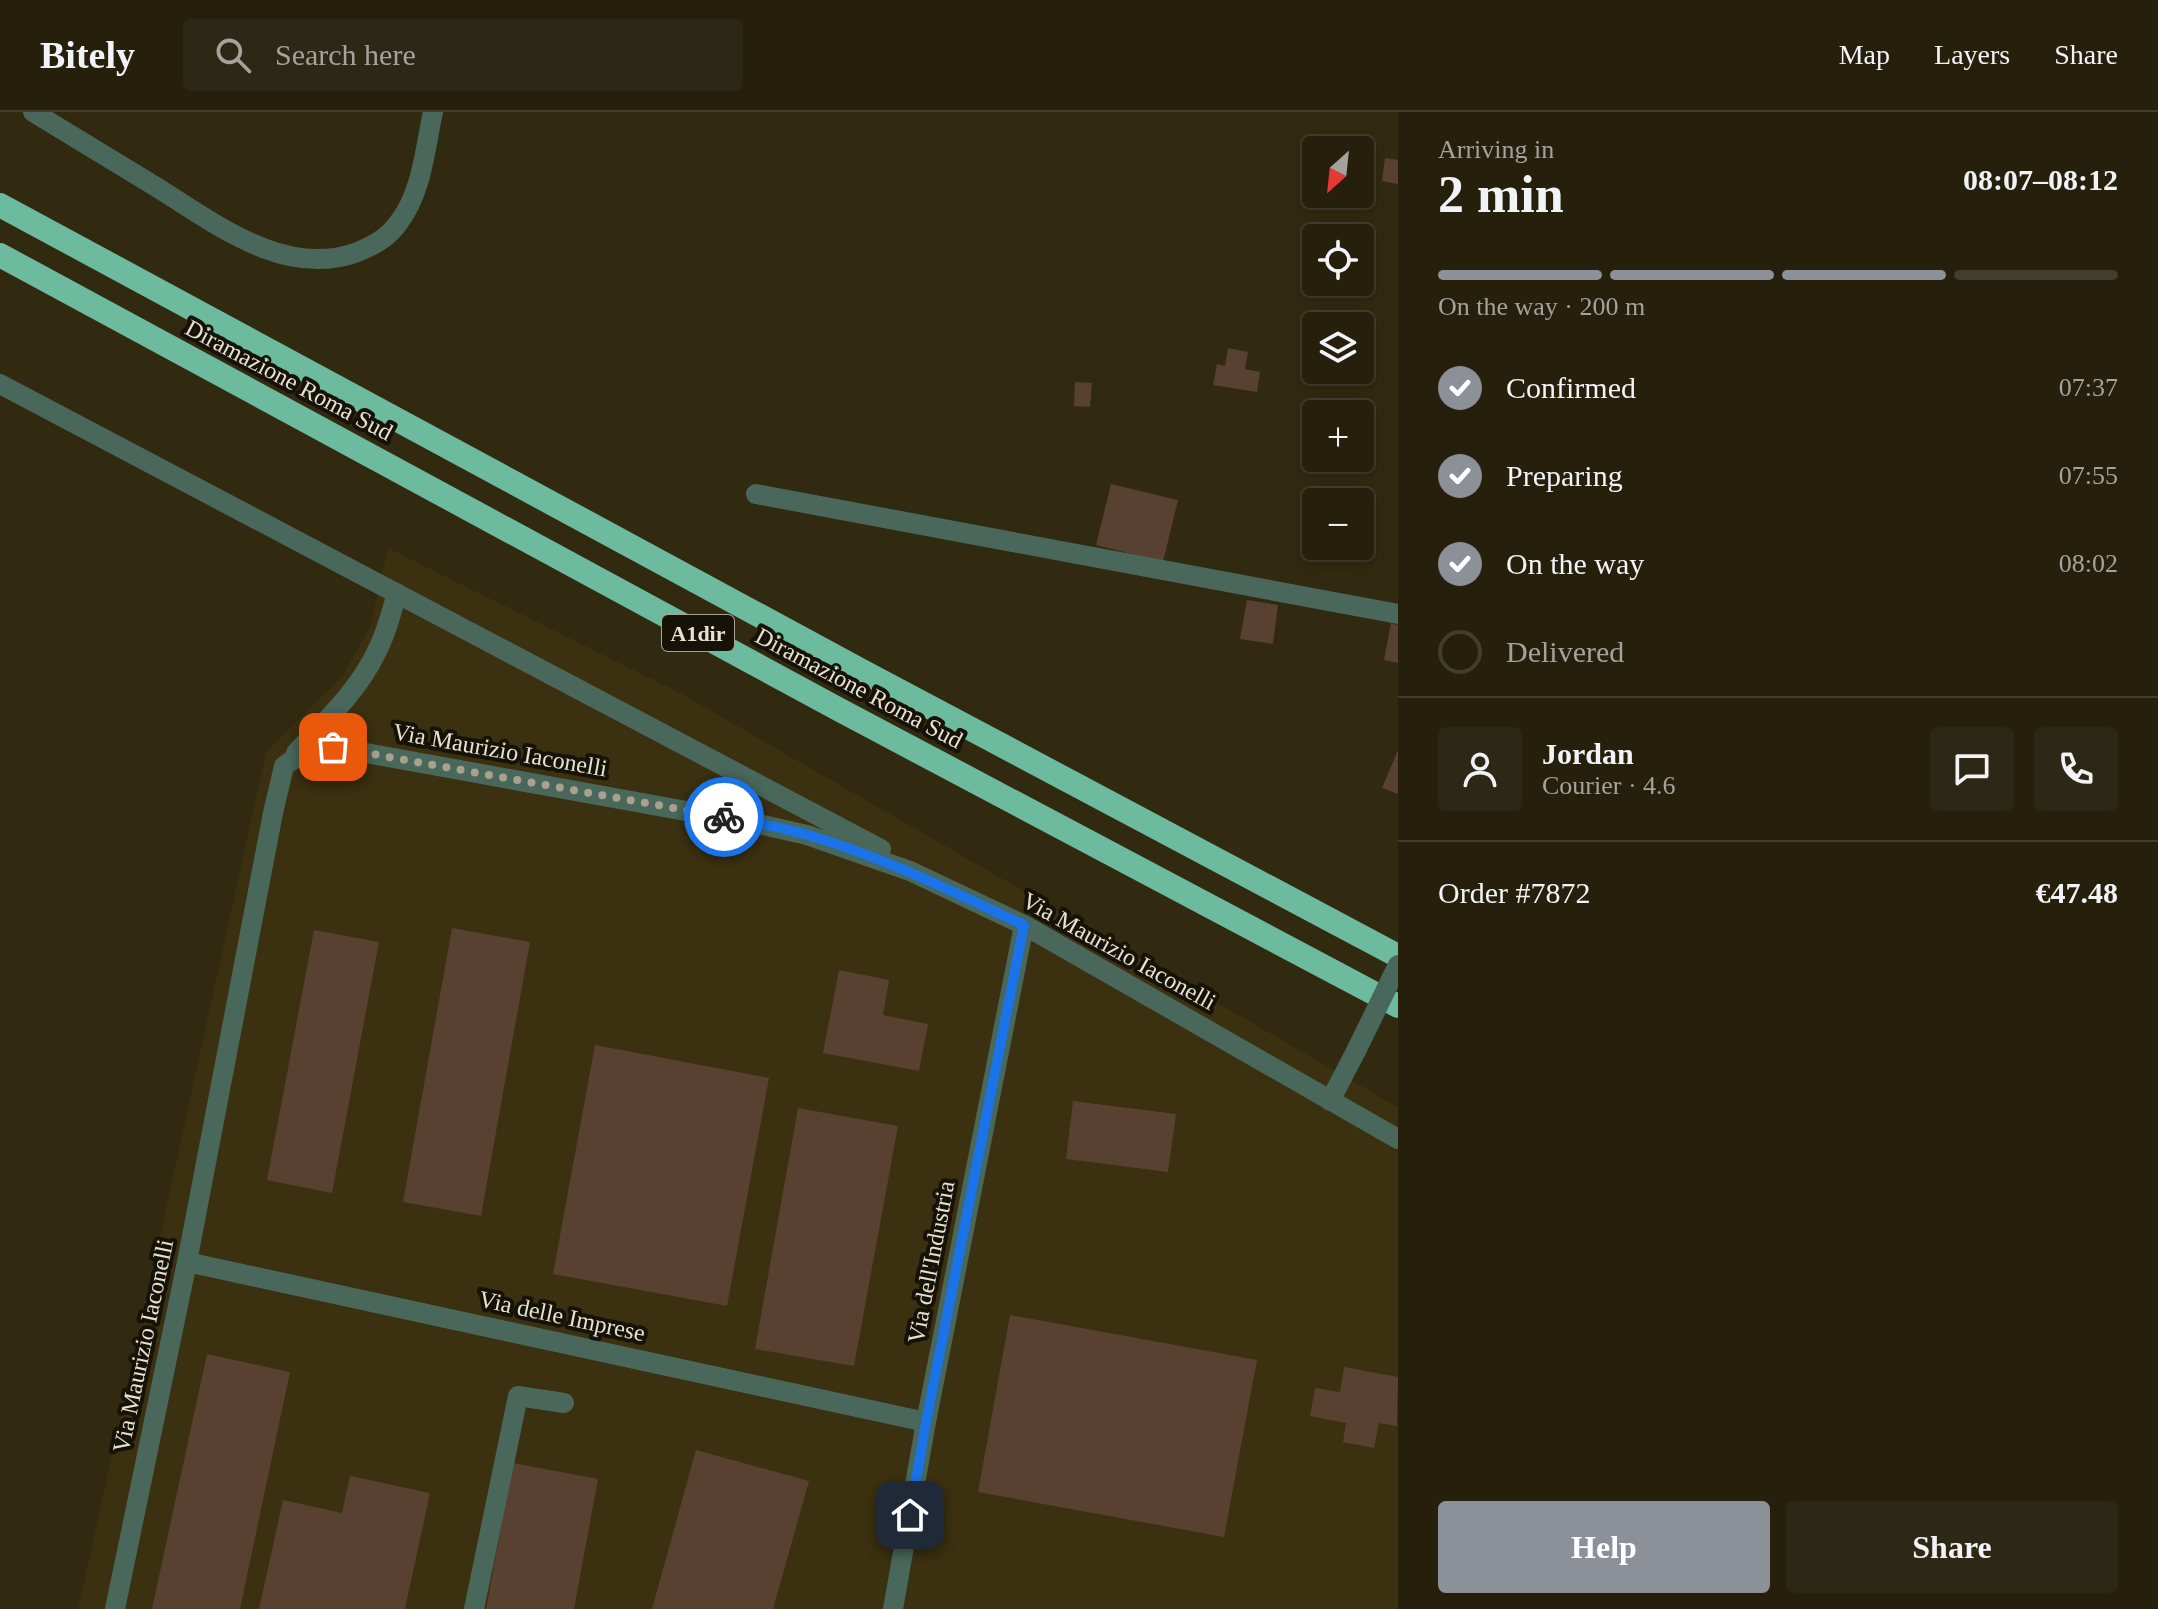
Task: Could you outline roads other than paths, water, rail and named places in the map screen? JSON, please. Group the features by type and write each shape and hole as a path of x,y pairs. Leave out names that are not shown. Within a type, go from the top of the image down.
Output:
{"highway":[{"name":"Diramazione Roma Sud","path":"0,205 862,671 1398,956"},
{"name":"Diramazione Roma Sud","path":"0,255 838,709 1398,1006"}],"street":[{"path":"33,112 237,237 276,253 310,260 340,258 376,245 399,223 415,194 433,112"},
{"path":"0,384 1024,925"},
{"path":"756,494 1398,614"},
{"path":"284,766 345,698 375,657 397,593"},
{"name":"Via Maurizio Iaconelli","path":"115,1609 187,1262 273,813 284,766 306,750 333,747 763,825 807,835 910,871 1024,925 1398,1139"},
{"name":"Via dell'Industria","path":"893,1609 926,1422 1024,925"},
{"path":"1330,1101 1398,965"},
{"name":"Via delle Imprese","path":"187,1262 926,1422"},
{"path":"474,1609 518,1396 564,1403"}]}
